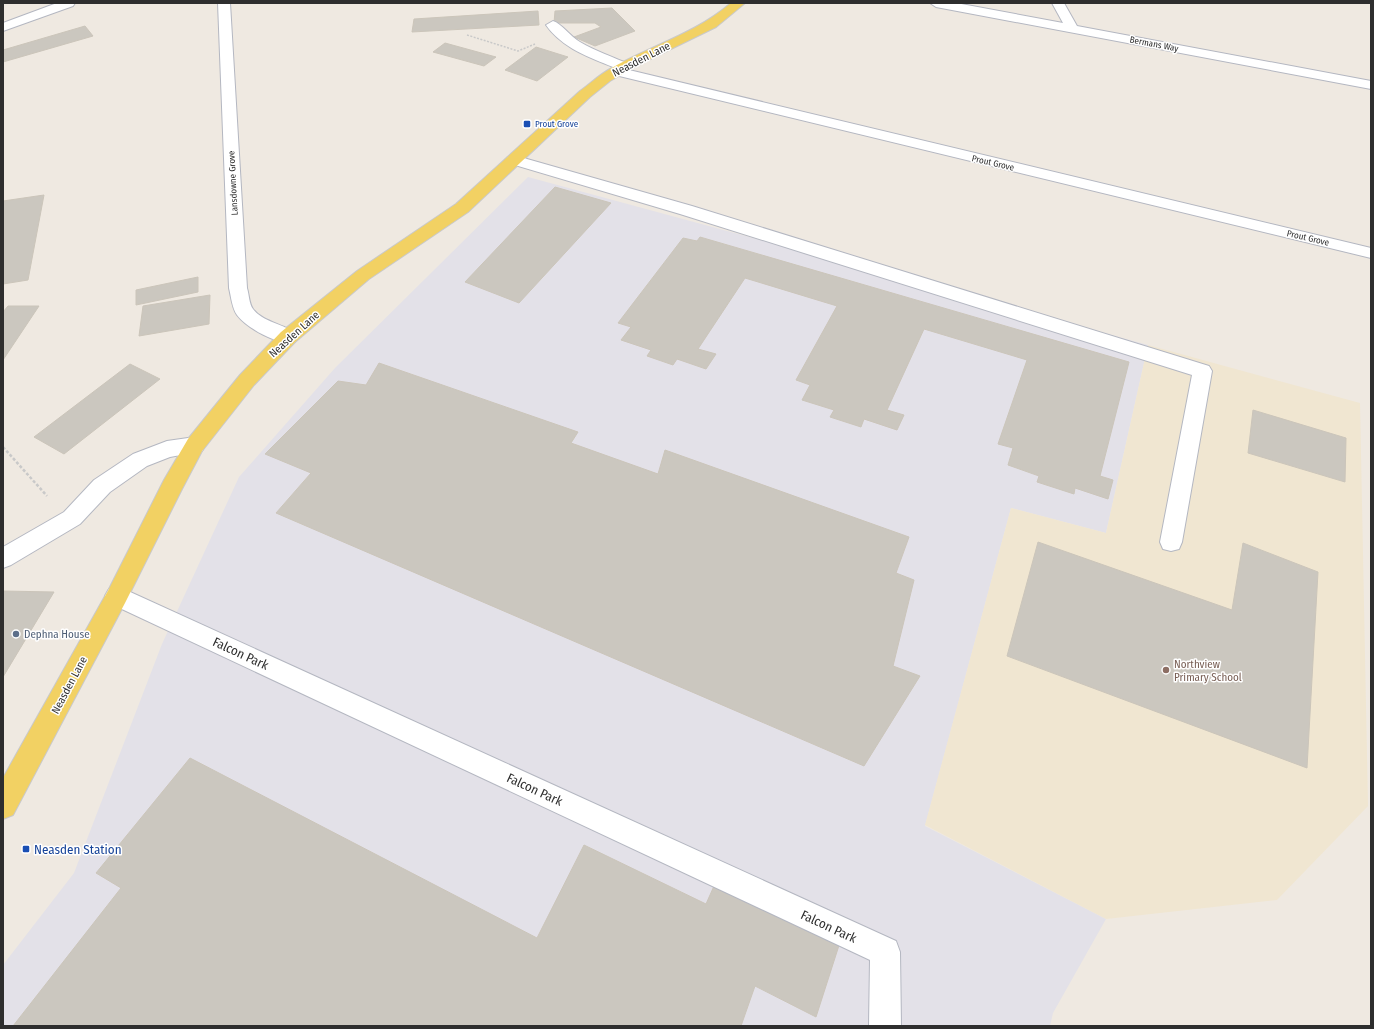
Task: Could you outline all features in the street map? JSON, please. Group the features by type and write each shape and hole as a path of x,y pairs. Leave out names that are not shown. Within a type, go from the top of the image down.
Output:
{"main road":[{"name":"Neasden Lane","path":"3,805 117,596 172,486 195,446 247,380 288,337 363,275 462,208 585,94 620,69 711,25 723,17 738,3"}],"street":[{"path":"3,27 69,3"},
{"name":"Lansdowne Grove","path":"224,3 238,288 244,311 259,325 288,337"},
{"name":"Bermans Way","path":"936,3 1371,85"},
{"path":"1058,3 1072,28"},
{"name":"Prout Grove","path":"556,30 587,51 620,69 1371,253"},
{"path":"513,160 686,210 1202,371 1171,542"},
{"path":"3,558 66,522 102,486 140,460 167,449 195,446"},
{"name":"Falcon Park","path":"117,596 885,952 885,1026"}],"path":[{"path":"467,35 518,51 556,30"},
{"path":"3,447 46,495 66,522"}],"shaded area":[{"path":"528,177 1148,345 1106,533 1011,508 925,826 1106,919 1053,1013 1050,1026 3,1026 3,965 74,873 162,644 239,477 335,368"},
{"name":"Northview Primary School","path":"1148,345 1360,403 1368,806 1277,900 1106,919 925,825 1011,508 1106,533"}],"building":[{"path":"612,8 635,31 595,46 574,37 601,27 595,23 554,23 555,11"},
{"path":"538,11 539,25 412,32 414,19"},
{"path":"85,26 93,36 3,62 3,50"},
{"path":"445,43 496,57 484,66 433,52"},
{"path":"536,47 568,57 537,81 505,70"},
{"path":"555,187 611,203 519,303 465,282"},
{"path":"44,195 28,280 3,284 3,201"},
{"path":"700,237 1129,362 1100,476 1113,480 1108,499 1075,488 1074,494 1037,482 1039,476 1008,465 1013,448 998,444 1027,360 924,329 887,410 904,415 897,430 864,419 861,427 830,417 834,410 802,400 810,385 796,380 837,306 745,278 698,349 716,354 706,369 677,359 673,365 647,356 651,350 621,340 631,327 618,323 683,238 697,241"},
{"path":"198,277 198,292 136,305 136,290"},
{"path":"210,295 209,324 139,336 143,306"},
{"path":"8,306 39,306 3,360 3,312"},
{"path":"379,363 578,432 571,443 658,474 665,450 909,537 896,573 914,580 893,666 920,676 864,766 276,513 311,473 265,454 338,381 366,385"},
{"path":"130,364 160,379 64,454 34,437"},
{"path":"1253,410 1346,438 1345,482 1248,453"},
{"path":"1038,542 1232,610 1243,543 1318,572 1307,768 1007,656"},
{"name":"Dephna House","path":"3,591 54,592 3,677"},
{"path":"190,758 537,938 584,845 706,904 718,877 842,936 816,1017 755,986 741,1026 13,1026 121,888 96,873"}],"place":[{"name":"Prout Grove","path":"527,124"},
{"name":"Dephna House","path":"16,634"},
{"name":"Northview Primary School","path":"1166,670"},
{"name":"Neasden Station","path":"26,849"}]}
